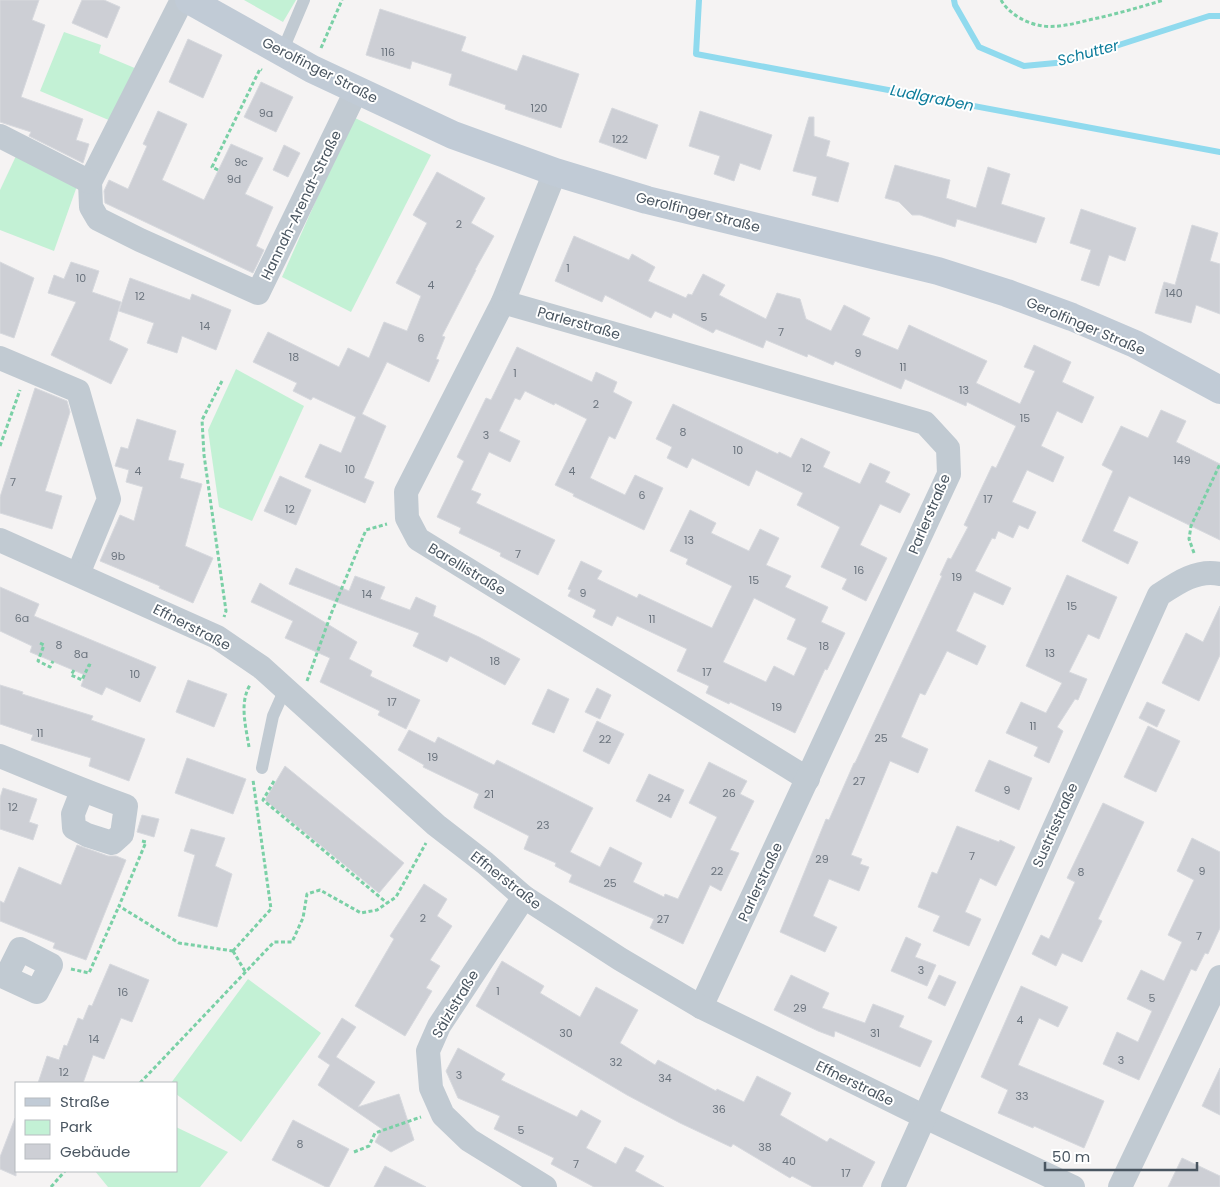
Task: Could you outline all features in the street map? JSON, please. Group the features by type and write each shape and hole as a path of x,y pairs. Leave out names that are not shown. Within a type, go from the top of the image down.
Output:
{"street":[{"name":"Hannah-Arendt-Straße","path":"182,0 90,182 90,207 98,219 258,293 356,91"},
{"name":"Gerolfinger Straße","path":"188,0 274,62 312,69 453,135 555,172 674,207 938,271 1072,317 1134,344 1220,390"},
{"path":"0,136 90,182"},
{"name":"Barellistraße","path":"555,172 503,302 406,492 407,518 418,539 808,779"},
{"name":"Parlerstraße","path":"503,302 925,423 948,448 949,474 701,1007"},
{"path":"0,358 78,392 109,499 78,574"},
{"name":"Effnerstraße","path":"0,540 217,637 261,667 436,825 485,863 524,897 620,959 701,1007 1073,1187"},
{"name":"Sustrisstraße","path":"923,1116 1159,595 1185,577 1212,574"},
{"path":"0,756 82,791 126,806 122,834 112,843 87,835 74,828 73,814 82,791"},
{"name":"Sälzlstraße","path":"524,897 439,1026 428,1052 431,1088 443,1115 469,1140 545,1187"},
{"path":"20,949 50,965 37,992 3,976 20,949"},
{"path":"1120,1187 1220,977"},
{"path":"893,1187 923,1116"}],"lane":[{"path":"274,62 304,0"},
{"path":"257,772 273,716 292,696"}],"path":[{"path":"312,69 342,0"},
{"path":"1001,0 1004,5 1022,20 1042,26 1063,26 1126,12 1164,0"},
{"path":"218,170 212,167 260,69 274,62"},
{"path":"251,89 256,91"},
{"path":"243,104 248,107"},
{"path":"237,116 243,119"},
{"path":"218,156 224,158"},
{"path":"0,446 28,370"},
{"path":"217,637 226,611 204,455 202,420 222,381"},
{"path":"1212,574 1188,539 1191,526 1220,464"},
{"path":"292,696 331,614 366,530 407,518"},
{"path":"40,643 44,645 38,661 50,666 52,660"},
{"path":"74,670 71,675 82,680 89,665 92,666"},
{"path":"249,748 244,710 247,690 261,667"},
{"path":"257,772 274,780 263,800 387,903"},
{"path":"233,951 271,909 257,772"},
{"path":"141,1082 274,942 292,942 303,918 306,894 320,890 361,913 377,910 396,897 436,825"},
{"path":"50,965 90,973 146,842 122,834"},
{"path":"119,906 179,943 233,951"},
{"path":"233,951 246,973"},
{"path":"354,1152 369,1146 375,1133 440,1110"},
{"path":"51,1187 64,1172"}],"green space":[{"path":"244,0 296,0 283,22"},
{"path":"64,32 101,45 99,53 137,69 111,121 40,91"},
{"path":"353,117 431,155 351,312 282,277"},
{"path":"16,156 77,186 54,251 0,230 0,190"},
{"path":"236,369 304,406 252,521 219,507 208,430"},
{"path":"248,979 321,1033 241,1142 178,1095 178,1082 172,1082"},
{"path":"178,1128 228,1152 200,1187 108,1187 96,1172 178,1172"}],"building":[{"path":"0,0 39,0 32,20 45,25 21,97 83,119 76,140 89,144 83,163 29,136 31,132 0,122"},
{"path":"82,0 104,0 120,7 107,38 72,23"},
{"path":"380,9 466,37 461,51 517,71 523,55 579,74 561,128 505,109 506,105 449,85 452,74 412,61 410,69 366,55"},
{"path":"188,39 222,55 203,98 169,82"},
{"path":"261,82 293,97 276,132 244,117"},
{"path":"612,108 658,125 646,159 599,142"},
{"path":"158,111 187,124 162,180 204,200 231,144 263,158 245,194 273,207 256,246 264,250 253,273 105,203 104,191 109,180 128,189 147,146 143,144"},
{"path":"700,111 772,135 760,170 740,163 734,181 714,174 720,156 689,146"},
{"path":"809,117 814,117 814,136 830,141 826,156 849,163 838,202 812,195 817,177 793,171"},
{"path":"284,145 300,153 288,177 273,170"},
{"path":"895,165 950,180 946,198 976,208 988,167 1010,174 1001,204 1045,218 1036,243 957,219 955,227 920,215 912,215 899,202 885,198"},
{"path":"437,172 485,198 471,223 494,236 442,336 445,337 436,359 439,360 429,382 387,362 362,414 386,426 364,478 374,482 365,503 305,477 320,444 341,453 356,417 313,397 311,400 293,391 297,383 253,362 268,332 339,367 348,348 369,358 384,322 407,331 421,296 396,283 427,223 413,215"},
{"path":"1081,209 1136,228 1125,261 1109,255 1099,286 1081,280 1091,250 1070,243"},
{"path":"1192,225 1218,233 1210,261 1220,264 1220,314 1196,305 1191,323 1155,313 1164,282 1175,285"},
{"path":"574,236 629,260 632,254 655,267 648,281 686,298 688,294 692,295 703,274 725,285 719,295 766,319 777,293 800,299 806,319 831,331 844,305 870,318 862,335 898,350 909,325 987,361 976,383 1020,404 1035,371 1024,367 1034,345 1071,362 1062,382 1094,397 1082,423 1057,411 1041,446 1064,457 1053,482 1027,470 1012,502 1036,512 1028,529 1019,525 1013,538 998,531 995,539 992,538 975,571 1011,588 1003,605 974,592 956,631 986,646 977,665 947,651 925,695 920,693 901,737 928,749 918,773 890,761 851,855 862,859 860,864 869,867 859,891 829,879 813,916 837,927 825,952 780,932 826,819 829,820 942,576 940,575 948,558 951,559 968,527 964,525 992,466 996,468 1016,426 967,402 966,406 905,379 901,389 835,361 833,365 808,354 807,357 766,340 763,348 716,329 713,333 673,313 671,318 655,311 651,318 605,295 602,302 555,281"},
{"path":"0,262 34,278 14,338 0,333"},
{"path":"71,262 99,271 92,292 121,302 109,340 128,349 111,384 51,355 76,302 48,293 54,275 64,279"},
{"path":"130,278 190,300 192,294 231,310 216,350 182,336 177,353 147,343 154,323 119,311"},
{"path":"517,347 592,382 596,372 617,382 613,392 632,402 615,439 609,436 590,478 625,495 635,475 663,488 644,530 573,496 574,494 555,485 587,419 525,391 520,400 515,398 499,431 520,441 510,462 489,452 471,490 481,494 476,503 555,540 538,575 500,556 501,553 459,533 461,528 437,517 464,461 457,457 486,398 491,400"},
{"path":"35,388 67,401 70,412 45,491 62,496 52,529 0,513 0,497"},
{"path":"673,404 778,454 779,452 791,458 801,438 830,452 823,467 860,484 870,463 890,472 885,482 910,494 900,513 880,504 860,545 887,558 866,601 842,589 847,579 821,567 840,527 797,505 803,493 756,470 749,486 692,458 687,468 667,458 672,447 656,439"},
{"path":"1161,410 1186,421 1176,442 1220,464 1220,540 1129,496 1113,531 1138,542 1128,564 1082,541 1113,471 1102,465 1121,426 1148,438"},
{"path":"137,419 176,431 168,460 184,464 180,478 202,484 185,546 213,558 193,603 159,588 160,586 100,561 120,515 134,521 143,487 126,482 129,470 115,466 121,447 128,449"},
{"path":"280,476 311,490 296,525 264,511"},
{"path":"690,510 716,523 711,533 749,551 760,529 779,538 766,565 791,576 785,587 828,607 821,622 845,633 827,670 825,669 795,733 730,702 729,704 706,693 709,686 677,671 687,649 617,616 612,626 593,617 596,610 568,596 571,590 568,589 581,561 602,571 597,579 637,598 639,594 712,628 732,586 686,564 688,559 670,551","holes":["754,598 796,619 787,639 807,648 794,676 774,666 766,682 723,662"]},
{"path":"296,568 349,591 355,576 385,587 380,599 410,610 416,597 436,606 433,616 479,637 520,659 505,685 450,656 447,662 413,646 419,633 289,584"},
{"path":"1067,575 1117,597 1099,639 1088,634 1069,672 1087,679 1078,700 1075,699 1057,727 1063,731 1049,763 1034,756 1038,747 1006,733 1021,702 1046,713 1062,683 1026,666"},
{"path":"260,583 357,642 349,659 372,671 370,676 420,700 406,729 378,715 380,711 320,682 330,658 285,638 293,621 251,602"},
{"path":"0,587 39,604 34,616 156,667 140,702 106,687 102,695 81,686 85,675 30,652 32,646 0,631"},
{"path":"1220,606 1220,655 1199,701 1162,683 1186,633 1203,642"},
{"path":"188,680 227,694 214,727 176,712"},
{"path":"0,685 23,692 22,694 93,716 91,720 145,739 129,781 89,766 91,758 31,740 33,735 0,724"},
{"path":"597,688 611,695 600,719 585,712"},
{"path":"548,689 569,699 554,733 532,724"},
{"path":"1147,702 1165,710 1157,727 1139,718"},
{"path":"597,721 624,734 609,764 583,751"},
{"path":"1148,726 1180,741 1156,792 1124,777"},
{"path":"409,730 435,743 438,737 494,765 497,760 593,808 570,852 600,867 610,847 642,863 633,882 664,897 665,894 678,899 717,817 689,803 709,762 747,781 740,794 754,801 730,850 739,853 721,891 710,885 683,944 650,928 654,919 569,882 572,875 555,866 556,863 524,849 529,836 474,808 479,794 423,767 424,765 398,750"},
{"path":"187,758 246,779 233,814 175,793"},
{"path":"989,760 1032,778 1019,810 975,791"},
{"path":"285,766 404,863 379,893 265,800"},
{"path":"649,774 684,790 671,818 636,801"},
{"path":"3,788 37,799 29,822 38,825 33,840 0,829 0,798"},
{"path":"1103,803 1144,822 1098,919 1102,921 1082,962 1062,953 1056,966 1032,954 1041,935 1049,939 1075,882 1067,878"},
{"path":"142,815 159,819 154,837 137,832"},
{"path":"957,826 1015,847 996,886 980,878 965,912 981,919 969,946 933,931 940,916 918,907 932,872 937,874"},
{"path":"191,829 225,838 215,866 232,874 217,927 178,916 195,855 184,851"},
{"path":"1192,838 1220,852 1220,928 1208,954 1205,953 1196,971 1191,969 1139,1080 1103,1064 1117,1032 1138,1042 1152,1011 1127,999 1141,970 1164,981 1182,942 1168,935 1194,880 1177,871"},
{"path":"77,845 126,860 86,960 53,948 55,943 0,921 0,901 4,903 19,867 61,885"},
{"path":"424,884 447,899 437,916 452,926 430,960 440,966 426,988 432,991 405,1036 355,1006 394,939 390,936"},
{"path":"906,937 921,944 915,957 936,965 927,986 891,971"},
{"path":"502,961 544,986 540,993 580,1017 596,987 638,1010 620,1043 655,1065 658,1060 716,1091 717,1089 744,1102 757,1076 791,1093 780,1115 827,1142 830,1138 875,1162 862,1187 813,1187 792,1176 790,1178 733,1144 731,1147 627,1095 476,1006"},
{"path":"110,964 149,980 132,1022 121,1018 104,1059 93,1055 83,1082 38,1082 47,1056 59,1060 64,1045 67,1046 78,1018 83,1020 89,1005 92,1006"},
{"path":"791,975 829,993 822,1008 865,1023 873,1004 904,1016 899,1027 932,1041 920,1067 835,1031 834,1037 818,1031 774,1010"},
{"path":"939,975 956,982 945,1006 928,998"},
{"path":"1021,986 1068,1007 1058,1027 1039,1018 1018,1065 1104,1101 1084,1148 1034,1126 1033,1128 998,1113 1008,1090 981,1077"},
{"path":"342,1018 356,1027 336,1057 375,1082 358,1107 399,1094 414,1140 391,1152 375,1142 382,1129 318,1085 330,1065 318,1057"},
{"path":"458,1048 505,1074 501,1080 577,1117 581,1110 601,1121 586,1148 616,1164 625,1147 644,1156 635,1171 664,1187 594,1187 551,1164 554,1158 494,1129 500,1116 458,1098 446,1071"},
{"path":"1220,1068 1220,1115 1202,1106"},
{"path":"15,1118 16,1176 0,1169 0,1157"},
{"path":"293,1120 349,1149 329,1187 272,1160"},
{"path":"1182,1158 1220,1176 1220,1187 1168,1187"},
{"path":"385,1166 426,1187 374,1187"}],"waterway":[{"name":"Ludlgraben","path":"699,0 696,54 1220,152"},
{"name":"Schutter","path":"954,0 979,47 1024,66 1066,62 1209,16 1220,16"}]}
